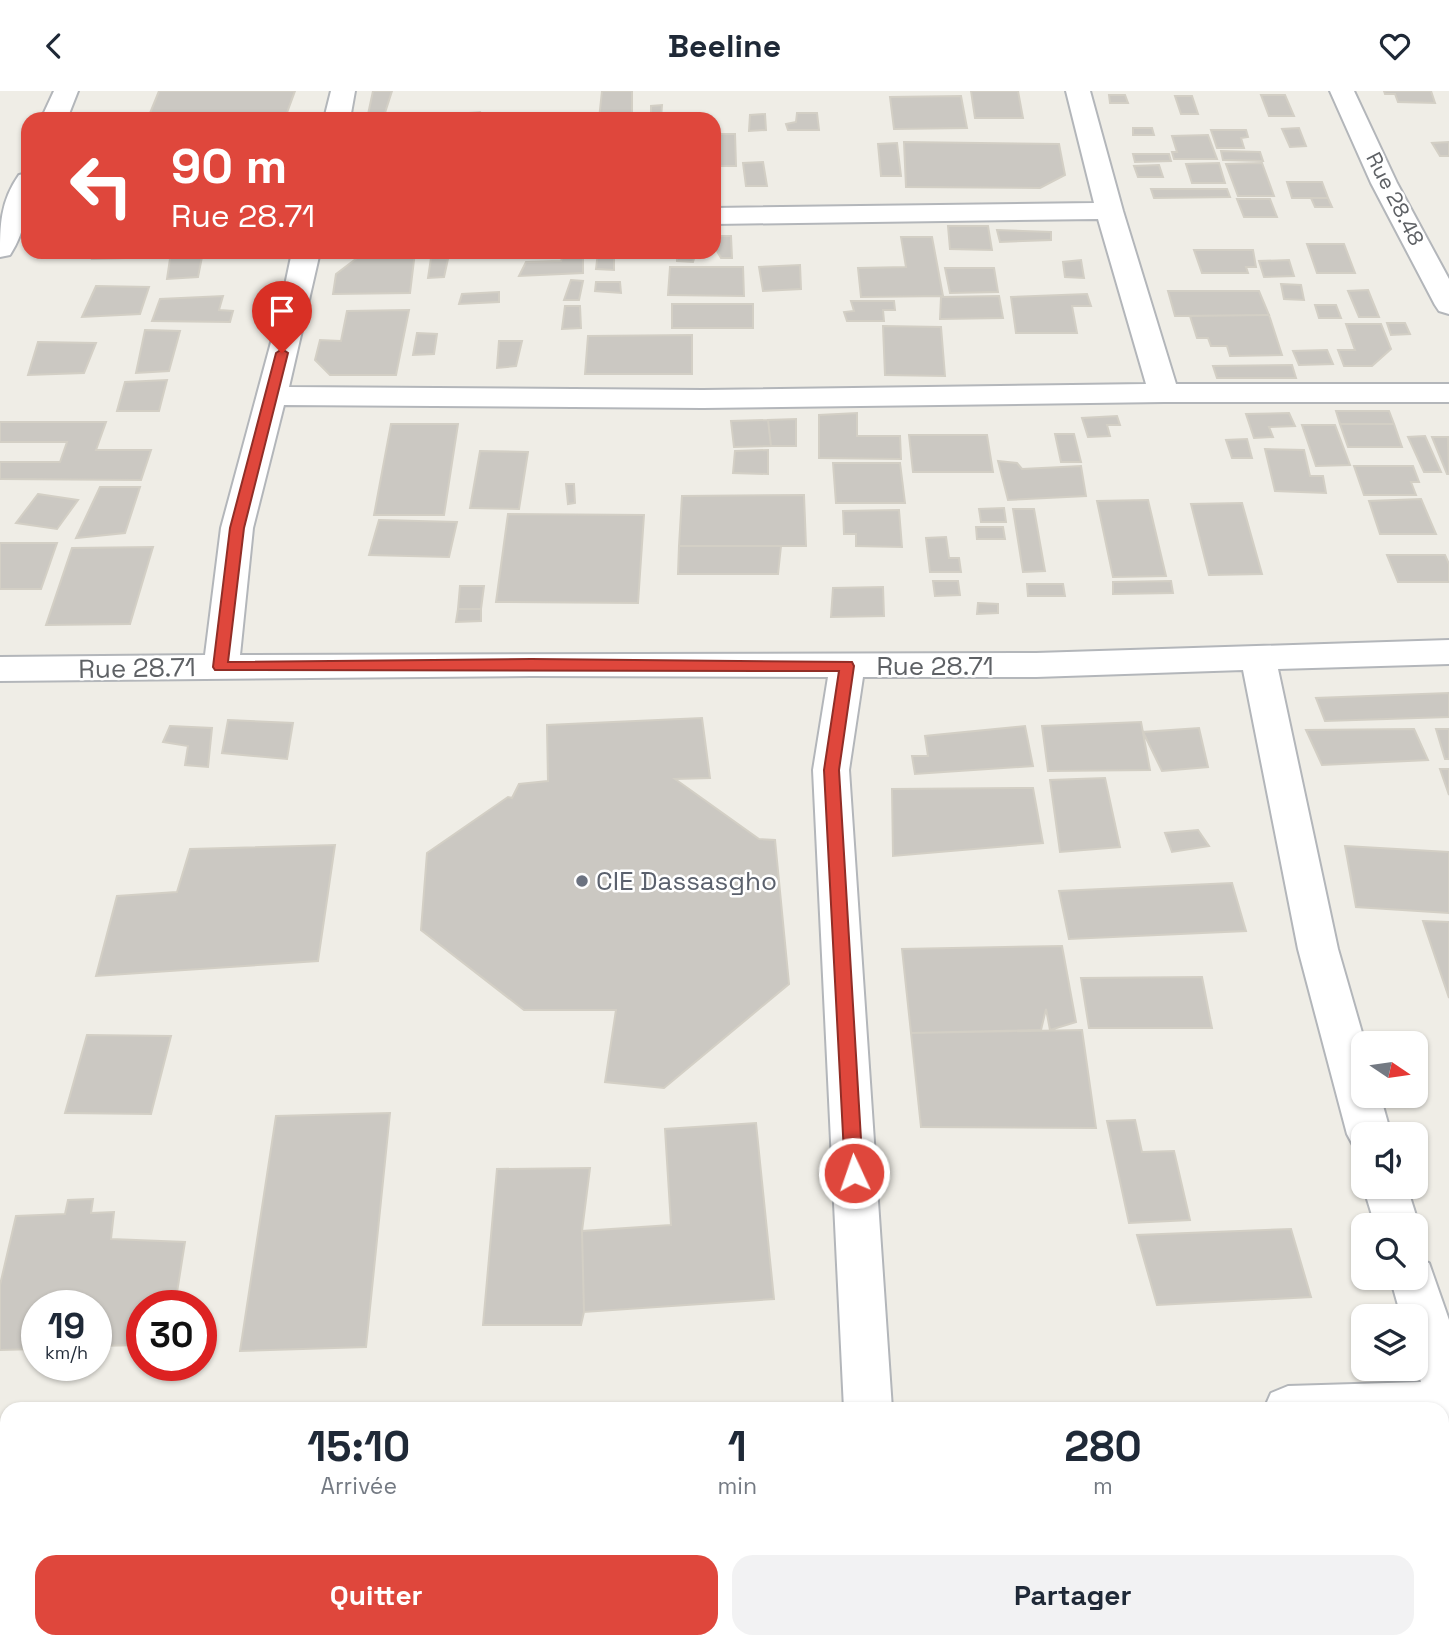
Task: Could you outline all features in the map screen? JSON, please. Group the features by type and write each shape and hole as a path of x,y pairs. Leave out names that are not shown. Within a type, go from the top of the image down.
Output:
{"street":[{"path":"57,112 66,91"},
{"path":"338,112 343,91"},
{"path":"1078,91 1109,211 1164,393"},
{"name":"Rue 28.48","path":"1342,91 1384,183 1449,306"},
{"path":"0,249 21,198"},
{"path":"721,216 1109,211"},
{"path":"220,667 237,528 304,259"},
{"path":"270,396 703,399 1164,393 1449,393"},
{"name":"Rue 28.71","path":"0,669 517,664 1035,665 1449,652"},
{"path":"1258,657 1318,949 1366,1122"},
{"path":"847,666 831,770 868,1402"},
{"path":"1417,1290 1449,1398"}],"building":[{"path":"159,91 295,91 287,112 150,112"},
{"path":"373,91 392,91 385,112 368,112"},
{"path":"602,91 632,91 632,112 600,112"},
{"path":"971,91 1018,91 1023,118 975,118"},
{"path":"1384,91 1431,91 1435,103 1398,102 1395,94 1385,94"},
{"path":"1109,95 1125,95 1128,103 1110,103"},
{"path":"1261,95 1285,95 1294,116 1269,116"},
{"path":"961,96 967,128 894,129 890,97"},
{"path":"1175,96 1192,96 1198,114 1181,114"},
{"path":"662,105 662,112 651,112 651,106"},
{"path":"797,113 817,113 819,130 788,130 786,124 796,122"},
{"path":"765,114 766,130 749,131 750,115"},
{"path":"1133,128 1152,128 1154,135 1133,135"},
{"path":"1299,128 1306,146 1290,147 1282,129"},
{"path":"1211,130 1246,130 1248,137 1241,138 1244,148 1217,148"},
{"path":"721,134 735,134 736,166 721,166"},
{"path":"1208,135 1217,159 1174,159 1172,152 1177,152 1172,136"},
{"path":"904,142 1059,144 1065,175 1040,188 906,187"},
{"path":"1449,142 1449,156 1440,156 1432,143"},
{"path":"897,143 901,176 881,176 878,144"},
{"path":"1221,151 1260,152 1263,161 1223,160"},
{"path":"1133,154 1169,154 1171,161 1135,162"},
{"path":"763,162 767,186 746,186 743,163"},
{"path":"1219,163 1225,183 1192,183 1186,164"},
{"path":"1262,163 1274,196 1238,196 1226,164"},
{"path":"1159,165 1163,177 1138,177 1134,166"},
{"path":"1287,182 1322,182 1328,198 1292,198"},
{"path":"1151,189 1227,189 1230,197 1154,198"},
{"path":"1311,198 1328,198 1332,207 1315,207"},
{"path":"1237,199 1270,199 1277,217 1244,217"},
{"path":"948,226 988,226 992,250 950,249"},
{"path":"997,230 1051,232 1051,240 1000,242"},
{"path":"721,236 731,236 732,258 721,258"},
{"path":"901,237 932,237 943,296 861,297 858,268 906,267"},
{"path":"1307,244 1344,244 1355,273 1317,273"},
{"path":"1194,250 1253,250 1256,267 1246,267 1248,273 1202,273"},
{"path":"170,259 202,259 198,277 167,279"},
{"path":"356,259 414,259 410,293 333,294 336,274"},
{"path":"431,259 448,259 444,277 428,278"},
{"path":"583,259 583,273 519,276 526,262"},
{"path":"597,259 614,259 614,270 596,269"},
{"path":"677,259 694,259 693,262"},
{"path":"1081,260 1084,278 1065,277 1063,262"},
{"path":"1289,260 1294,276 1264,277 1259,261"},
{"path":"800,265 801,289 763,291 759,267"},
{"path":"670,267 743,267 744,296 668,295"},
{"path":"945,268 994,268 998,292 950,293"},
{"path":"571,280 583,281 579,300 564,300"},
{"path":"596,282 620,282 621,293 595,291"},
{"path":"1281,284 1301,285 1304,300 1284,299"},
{"path":"96,286 149,287 140,314 82,317"},
{"path":"1368,290 1379,317 1359,317 1348,291"},
{"path":"1168,291 1259,291 1269,315 1175,316"},
{"path":"499,292 499,302 459,304 462,294"},
{"path":"1087,294 1091,306 1072,306 1077,333 1016,333 1011,297"},
{"path":"223,296 219,310 233,311 230,322 152,321 160,299"},
{"path":"999,296 1003,318 940,319 941,297"},
{"path":"851,301 894,301 895,310 883,310 884,321 847,321 844,312 854,311"},
{"path":"672,304 753,304 753,328 672,328"},
{"path":"1315,305 1336,305 1341,318 1319,318"},
{"path":"565,306 580,306 581,328 562,329"},
{"path":"409,310 396,375 330,375 315,360 320,340 341,341 347,311"},
{"path":"1269,315 1282,355 1230,356 1227,346 1211,346 1208,338 1197,338 1190,316"},
{"path":"1387,323 1405,323 1410,334 1391,335"},
{"path":"1346,324 1381,324 1391,349 1372,366 1344,366 1338,350 1355,350"},
{"path":"883,326 941,327 945,376 885,375"},
{"path":"145,330 180,331 169,371 136,373"},
{"path":"417,333 437,334 434,354 413,355"},
{"path":"692,335 692,374 585,374 588,336"},
{"path":"499,341 522,341 516,366 497,368"},
{"path":"38,342 96,343 84,373 28,375"},
{"path":"1327,350 1333,364 1299,365 1293,351"},
{"path":"1292,365 1296,378 1217,378 1213,366"},
{"path":"167,380 159,411 117,411 125,382"},
{"path":"1336,411 1389,411 1394,424 1340,424"},
{"path":"857,413 857,436 900,436 901,459 819,458 819,415"},
{"path":"1289,413 1295,426 1269,427 1273,437 1254,438 1246,414"},
{"path":"1117,416 1120,425 1107,425 1110,436 1088,437 1082,418"},
{"path":"796,419 796,446 771,446 768,420"},
{"path":"768,420 771,446 734,447 731,421"},
{"path":"0,422 106,422 96,450 151,450 141,480 0,479 0,462 60,462 67,442 0,442"},
{"path":"391,424 458,424 444,515 374,515"},
{"path":"1340,424 1394,424 1402,447 1348,447"},
{"path":"1302,425 1335,425 1350,465 1316,466"},
{"path":"1055,434 1074,434 1081,462 1061,462"},
{"path":"909,435 987,435 993,472 913,472"},
{"path":"1425,436 1441,472 1424,472 1408,437"},
{"path":"1432,437 1448,437 1449,474 1447,474"},
{"path":"1247,439 1252,458 1232,458 1226,440"},
{"path":"1265,449 1304,450 1310,476 1323,476 1326,493 1275,491"},
{"path":"768,450 768,474 733,473 735,451"},
{"path":"480,451 528,452 519,509 470,508"},
{"path":"998,461 1017,463 1022,469 1081,466 1086,496 1008,500"},
{"path":"833,463 900,463 905,503 836,503"},
{"path":"1354,466 1413,466 1419,482 1411,482 1416,495 1364,495"},
{"path":"566,484 574,484 575,503 568,504"},
{"path":"100,487 140,487 125,533 76,538"},
{"path":"38,494 78,500 57,529 16,523"},
{"path":"804,495 806,546 679,546 682,496"},
{"path":"1421,499 1436,534 1380,534 1369,501"},
{"path":"1148,500 1166,576 1113,577 1097,501"},
{"path":"1242,503 1262,574 1209,575 1191,504"},
{"path":"1004,508 1006,522 981,522 979,509"},
{"path":"1013,509 1034,509 1045,571 1023,572"},
{"path":"899,510 902,547 856,546 856,534 844,534 843,511"},
{"path":"508,514 644,515 638,603 496,602"},
{"path":"379,520 457,522 449,557 369,555"},
{"path":"976,527 1003,527 1005,539 977,539"},
{"path":"946,537 949,558 959,558 961,572 930,572 926,538"},
{"path":"0,543 57,543 41,589 0,589"},
{"path":"679,546 781,546 778,574 678,574"},
{"path":"153,547 130,624 46,625 72,548"},
{"path":"1387,555 1445,555 1449,564 1449,582 1398,582"},
{"path":"933,581 958,581 960,595 935,596"},
{"path":"1171,581 1173,593 1113,594 1113,582"},
{"path":"1027,584 1063,584 1065,596 1028,596"},
{"path":"460,586 484,586 481,609 458,609"},
{"path":"883,587 884,616 831,617 833,588"},
{"path":"978,603 998,604 998,613 977,614"},
{"path":"458,609 481,609 481,621 456,622"},
{"path":"1449,693 1449,717 1325,721 1316,698"},
{"name":"CIE Dassasgho","path":"702,718 710,778 675,779 759,839 775,840 789,984 664,1088 605,1082 616,1010 524,1010 421,930 427,853 508,797 512,798 519,784 548,781 547,725"},
{"path":"228,720 293,723 287,759 222,753"},
{"path":"1141,722 1150,770 1048,771 1042,726"},
{"path":"170,726 212,728 208,767 185,765 188,746 163,742"},
{"path":"1025,726 1033,766 915,774 912,756 928,756 925,736"},
{"path":"1199,728 1208,767 1162,771 1143,732"},
{"path":"1414,729 1428,760 1322,765 1306,730"},
{"path":"1436,729 1449,729 1449,759 1445,759"},
{"path":"1440,769 1449,769 1449,795"},
{"path":"1105,778 1120,847 1060,852 1050,780"},
{"path":"1033,788 1043,843 893,856 892,789"},
{"path":"1198,830 1209,846 1172,852 1165,833"},
{"path":"335,845 318,961 96,976 117,896 177,892 190,849"},
{"path":"1345,846 1449,852 1449,913 1356,907"},
{"path":"1232,883 1246,931 1069,939 1059,891"},
{"path":"1423,921 1449,922 1449,998"},
{"path":"1062,946 1076,1022 1050,1030 1046,1009 1041,1030 911,1033 902,949"},
{"path":"1202,977 1212,1028 1089,1028 1081,978"},
{"path":"1082,1030 1096,1128 921,1127 911,1033"},
{"path":"87,1035 171,1036 151,1114 65,1113"},
{"path":"390,1113 366,1347 240,1351 276,1116"},
{"path":"1135,1120 1142,1152 1174,1151 1190,1220 1129,1223 1107,1121"},
{"path":"756,1123 774,1299 584,1312 582,1231 671,1225 665,1129"},
{"path":"590,1168 582,1231 584,1312 581,1325 483,1325 497,1169"},
{"path":"93,1199 91,1213 114,1212 111,1239 185,1242 177,1290 126,1290 126,1345 112,1346 112,1290 21,1290 21,1349 0,1350 0,1285 16,1216 65,1214 68,1200"},
{"path":"1291,1229 1311,1297 1157,1305 1137,1235"}],"place":[{"name":"CIE Dassasgho","path":"582,881"}],"route":[{"path":"282,353 237,528 220,667 531,664 847,666 831,770 854,1173"}]}
